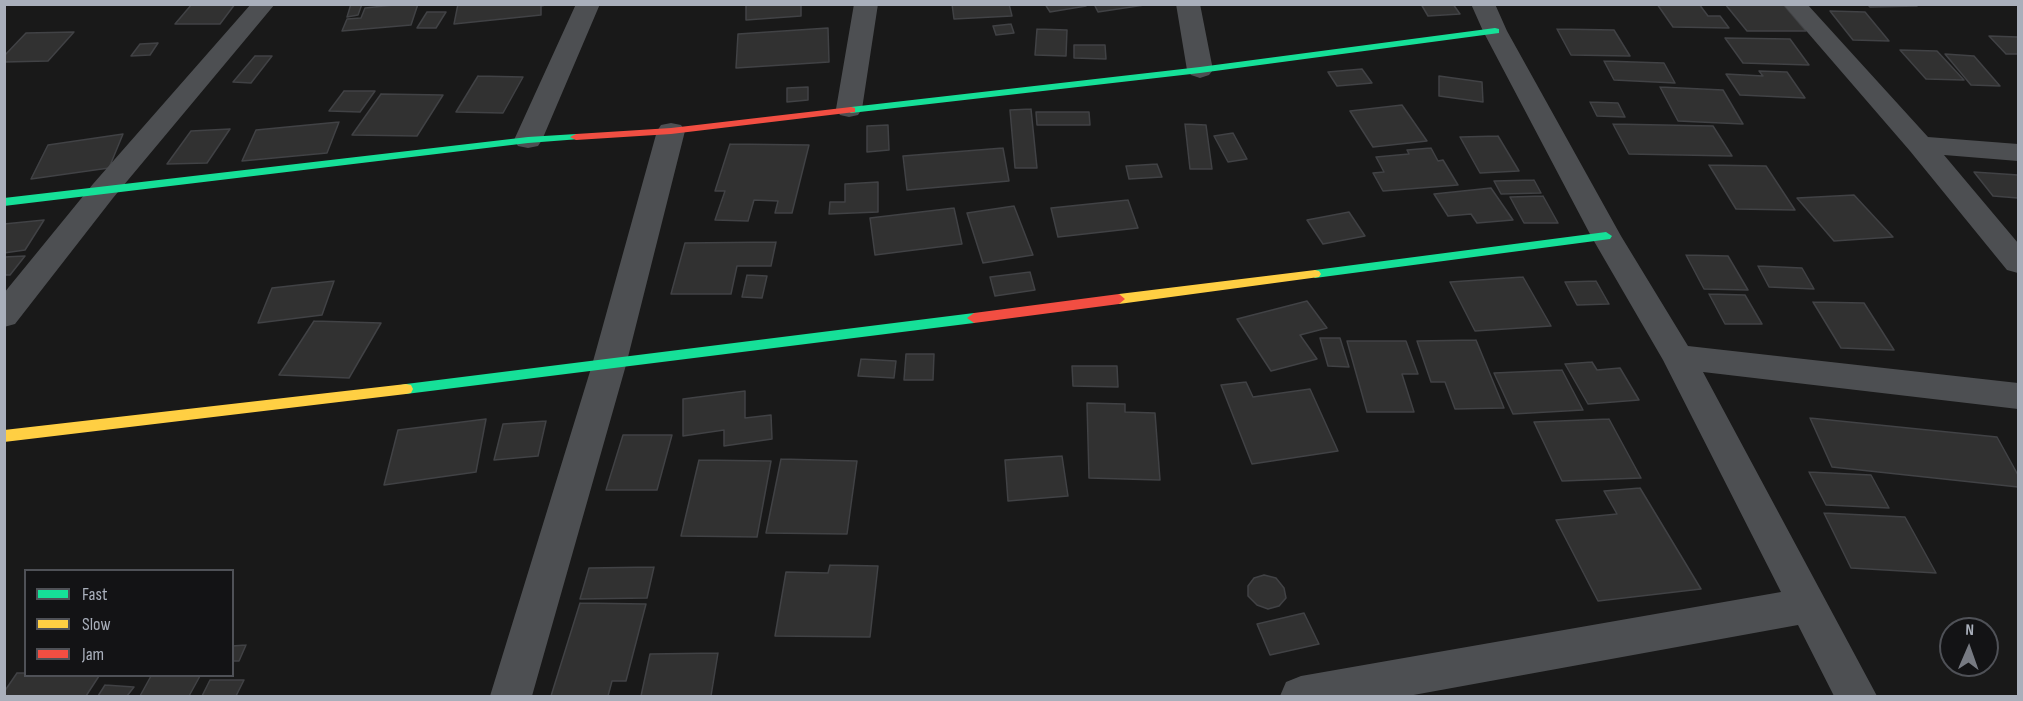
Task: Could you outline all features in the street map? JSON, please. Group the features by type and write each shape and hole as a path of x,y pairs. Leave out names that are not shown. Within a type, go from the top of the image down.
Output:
{"street":[{"path":"4,315 103,191 264,4"},
{"path":"528,140 588,4"},
{"path":"849,109 866,4"},
{"path":"1188,4 1200,69"},
{"path":"1794,4 1920,145 2019,263"},
{"path":"4,202 528,140 671,131 1200,69 1489,18 1606,236 1678,357 1856,696"},
{"path":"511,696 609,365 671,131"},
{"path":"1920,145 2019,152"},
{"path":"4,436 609,365 1606,236"},
{"path":"1678,357 2019,396"},
{"path":"1301,696 1807,605"}],"building":[{"path":"192,4 235,4 220,24 175,24"},
{"path":"351,4 362,4 358,15 347,17"},
{"path":"418,4 411,25 342,31 347,19 361,18 365,8"},
{"path":"458,4 550,4 541,6 541,15 454,24"},
{"path":"746,4 801,4 801,16 746,20"},
{"path":"952,4 1009,4 1012,16 954,19"},
{"path":"1045,4 1086,4 1086,6 1050,12"},
{"path":"1094,4 1151,4 1098,12"},
{"path":"1421,4 1453,4 1460,14 1428,16"},
{"path":"1657,4 1699,4 1708,16 1720,16 1729,28 1673,27"},
{"path":"1725,4 1783,4 1806,31 1747,31"},
{"path":"1867,4 1915,4 1917,6 1870,7"},
{"path":"1830,11 1865,12 1889,41 1853,40"},
{"path":"427,12 446,12 436,28 417,28"},
{"path":"1011,24 1014,33 996,35 993,26"},
{"path":"828,28 829,62 736,68 738,34"},
{"path":"1037,29 1067,30 1066,56 1035,55"},
{"path":"1557,29 1614,30 1630,56 1571,55"},
{"path":"74,32 48,61 4,62 4,56 26,33"},
{"path":"1989,36 2018,37 2018,54 2006,54"},
{"path":"1725,38 1790,39 1809,65 1743,63"},
{"path":"158,43 150,55 131,56 140,44"},
{"path":"1074,45 1105,45 1106,59 1074,58"},
{"path":"1900,50 1937,51 1964,80 1926,79"},
{"path":"1945,54 1974,56 2000,86 1971,85"},
{"path":"255,56 272,56 251,83 233,82"},
{"path":"1604,61 1664,63 1675,83 1614,80"},
{"path":"1362,69 1372,83 1337,86 1328,72"},
{"path":"1759,71 1787,72 1805,98 1740,95 1726,74 1763,76"},
{"path":"478,76 523,77 503,113 456,112"},
{"path":"1439,76 1482,82 1483,102 1439,96"},
{"path":"808,87 808,100 787,102 787,88"},
{"path":"1660,87 1723,90 1743,124 1678,121"},
{"path":"344,91 375,91 360,112 329,111"},
{"path":"381,94 443,95 417,136 352,135"},
{"path":"1590,102 1618,103 1625,117 1597,116"},
{"path":"1402,105 1427,141 1373,147 1350,111"},
{"path":"1031,109 1037,168 1015,168 1010,110"},
{"path":"1036,112 1089,112 1090,125 1037,125"},
{"path":"339,122 327,153 242,161 256,130"},
{"path":"1185,124 1206,125 1212,169 1190,169"},
{"path":"1613,124 1713,126 1732,156 1629,154"},
{"path":"888,125 889,150 867,152 867,126"},
{"path":"230,129 207,163 167,164 191,131"},
{"path":"1233,133 1247,159 1228,162 1214,136"},
{"path":"123,134 109,168 31,179 48,145"},
{"path":"1498,136 1519,171 1480,173 1460,137"},
{"path":"730,144 809,145 792,213 775,213 778,201 754,200 748,221 715,220 725,191 715,191"},
{"path":"1003,148 1009,181 907,190 903,156"},
{"path":"1431,148 1438,161 1443,160 1458,185 1383,191 1373,173 1384,172 1376,157 1409,154 1407,150"},
{"path":"1157,164 1162,177 1129,179 1126,166"},
{"path":"1709,165 1766,166 1795,210 1736,209"},
{"path":"1974,172 2018,175 2018,198 1993,196"},
{"path":"1534,180 1541,193 1501,194 1494,181"},
{"path":"878,182 878,212 829,214 830,202 845,202 845,184"},
{"path":"1491,188 1513,220 1477,223 1471,214 1448,216 1434,194"},
{"path":"1854,195 1893,237 1834,241 1797,198"},
{"path":"1543,196 1558,223 1524,223 1510,197"},
{"path":"1128,200 1138,228 1058,237 1051,208"},
{"path":"1014,206 1033,255 983,263 967,213"},
{"path":"954,208 962,244 875,255 870,218"},
{"path":"1349,212 1365,236 1323,244 1307,220"},
{"path":"44,220 25,250 4,253 4,224"},
{"path":"776,242 771,266 737,266 731,294 671,294 685,243"},
{"path":"1686,255 1728,256 1748,290 1704,289"},
{"path":"25,256 10,275 4,275 4,257"},
{"path":"1758,266 1802,268 1814,289 1769,287"},
{"path":"1030,272 1035,290 995,296 990,277"},
{"path":"747,275 767,276 762,298 742,297"},
{"path":"1523,277 1551,326 1475,331 1450,282"},
{"path":"334,281 322,315 258,323 272,288"},
{"path":"1596,281 1609,304 1577,305 1565,282"},
{"path":"1709,294 1745,295 1762,324 1725,324"},
{"path":"1307,301 1327,328 1300,335 1317,359 1271,371 1237,319"},
{"path":"1813,302 1864,303 1894,350 1841,348"},
{"path":"314,321 381,323 349,378 279,375"},
{"path":"1320,338 1340,338 1349,367 1328,366"},
{"path":"1476,340 1504,408 1455,409 1445,382 1431,382 1417,341"},
{"path":"1347,341 1406,341 1418,374 1402,374 1414,412 1367,412"},
{"path":"906,354 934,354 933,380 904,380"},
{"path":"861,359 896,361 894,378 858,376"},
{"path":"1592,362 1597,370 1620,368 1639,400 1588,404 1565,364"},
{"path":"1072,366 1117,366 1118,387 1073,386"},
{"path":"1562,370 1583,410 1513,414 1494,373"},
{"path":"1246,382 1253,397 1310,389 1338,451 1252,464 1221,385"},
{"path":"745,391 745,418 771,415 772,439 724,446 724,430 683,436 683,399"},
{"path":"1087,403 1125,404 1125,412 1155,413 1160,480 1089,478"},
{"path":"1810,418 1997,437 2018,475 2018,487 1832,467"},
{"path":"486,419 476,472 384,485 398,430"},
{"path":"1609,419 1641,478 1562,481 1534,422"},
{"path":"546,421 538,456 494,460 503,424"},
{"path":"623,435 672,435 657,490 606,490"},
{"path":"1062,456 1068,496 1008,501 1005,460"},
{"path":"781,459 857,461 847,534 766,533"},
{"path":"699,460 771,461 757,537 681,536"},
{"path":"1809,472 1871,475 1889,508 1826,505"},
{"path":"1640,488 1701,589 1598,601 1556,520 1617,514 1604,491"},
{"path":"1824,513 1905,517 1936,573 1851,568"},
{"path":"830,565 878,566 870,637 775,636 786,572 828,573"},
{"path":"654,567 647,598 580,599 589,568"},
{"path":"1264,575 1276,578 1284,588 1286,598 1279,606 1268,609 1257,605 1248,596 1248,586 1254,578"},
{"path":"580,603 646,604 626,681 612,681 608,696 551,696"},
{"path":"1304,613 1319,644 1270,655 1257,624"},
{"path":"246,645 239,661 234,661 234,646"},
{"path":"718,653 711,696 641,696 650,654"},
{"path":"17,673 24,673 24,677 98,677 86,696 4,696 4,692"},
{"path":"150,677 199,677 189,696 140,696"},
{"path":"210,680 244,680 236,696 202,696"},
{"path":"105,685 134,687 127,696 98,696"}],"traffic: fast":[{"path":"851,110 1200,70 1495,31"},
{"path":"4,202 528,140 576,137"},
{"path":"1315,274 1606,236"},
{"path":"406,389 974,318"}],"traffic: slow":[{"path":"1119,299 1315,274"},
{"path":"4,436 406,389"}],"traffic: jam":[{"path":"576,137 671,131 851,110"},
{"path":"974,318 1119,299"}]}
